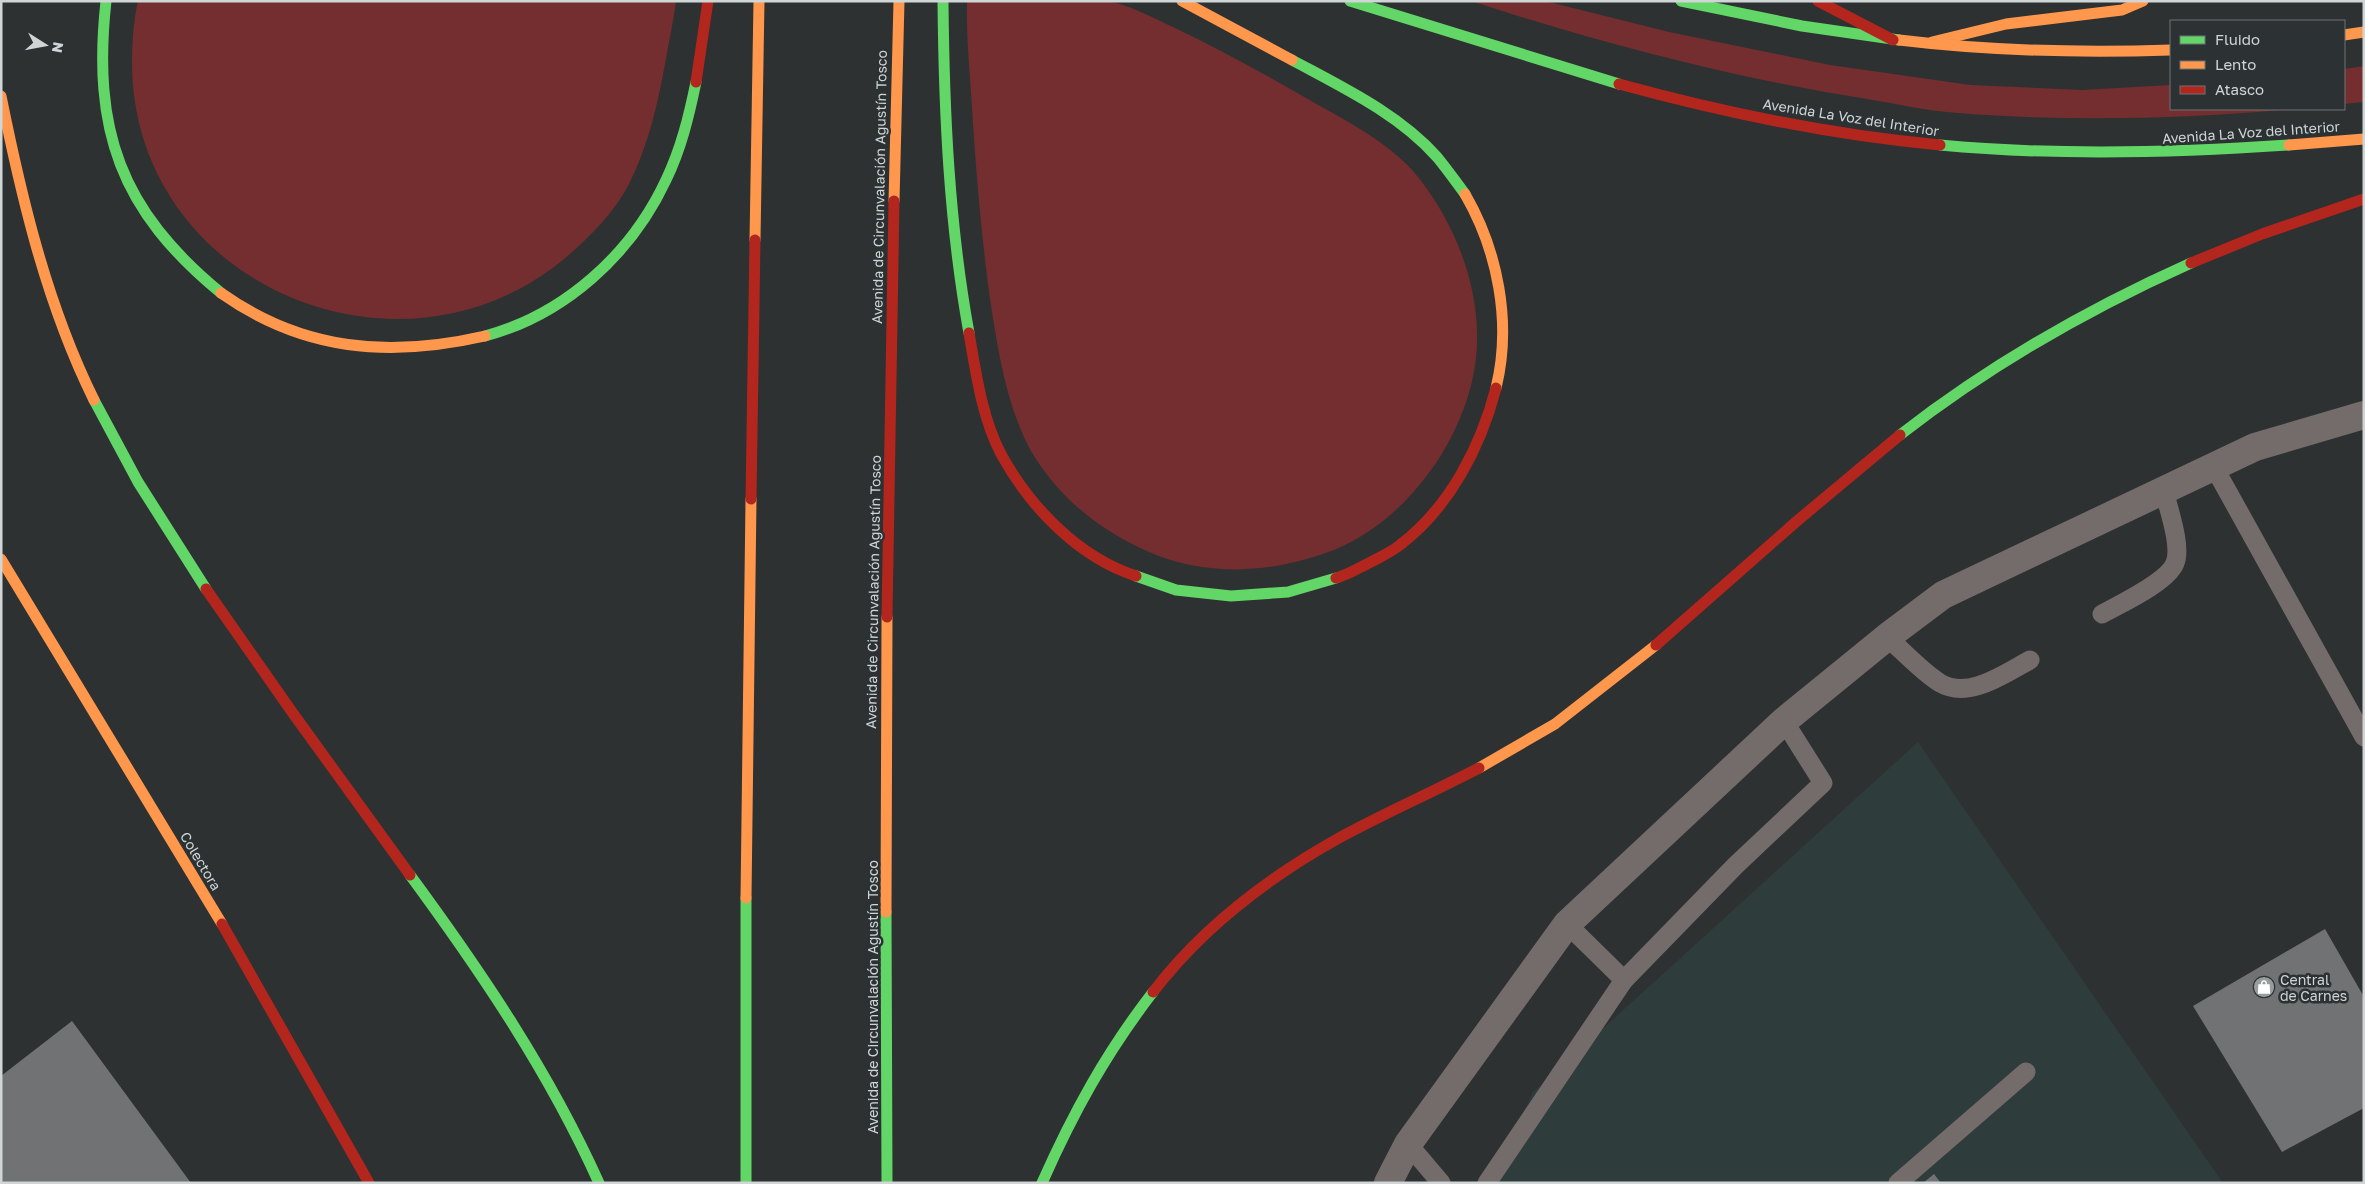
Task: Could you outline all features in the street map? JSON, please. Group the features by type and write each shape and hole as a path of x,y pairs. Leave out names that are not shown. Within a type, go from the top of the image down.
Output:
{"main road":[{"path":"106,1 101,41 103,100 116,159 141,207 173,250 209,284 248,311 288,330 334,344 377,350 430,348 467,341 510,328 554,307 593,276 628,241 656,200 676,154 693,97 708,1"},
{"path":"746,1183 746,824 759,1"},
{"name":"Avenida de Circunvalación Agustín Tosco","path":"887,1183 886,694 891,290 899,1"},
{"path":"943,1 945,119 955,248 964,311 986,410 1000,452 1020,486 1048,520 1071,539 1100,561 1136,578 1170,590 1211,596 1251,597 1292,592 1330,582 1397,547 1427,520 1455,485 1476,448 1494,401 1500,375 1504,337 1502,300 1494,263 1481,224 1462,191 1440,161 1415,137 1345,89 1182,1"},
{"name":"Avenida La Voz del Interior","path":"1350,1 1463,38 1666,97 1755,117 1899,141 1971,149 2097,154 2239,150 2364,139"},
{"path":"1681,1 1781,22 1927,44 1997,51 2059,54 2170,50"},
{"path":"1818,1 1893,40"},
{"path":"1927,44 2006,24 2122,10 2143,1"},
{"path":"2345,35 2364,32"},
{"path":"1,96 13,156 35,246 55,305 78,362 132,471 166,528 270,683 504,1006 566,1112 599,1183"},
{"path":"1042,1183 1096,1072 1133,1016 1158,983 1193,945 1232,910 1265,885 1340,838 1459,781 1547,730 1584,704 1683,622 1835,488 1932,411 2015,355 2092,311 2184,266 2277,227 2364,199"},
{"name":"Colectora","path":"1,559 256,984 336,1121 369,1183"}],"street":[{"path":"1388,1183 1408,1144 1566,924 1784,721 1887,638 1943,595 2255,447 2364,415"}],"lane":[{"path":"2214,467 2364,737"},
{"path":"2102,614 2164,577 2175,563 2177,545 2164,490"},
{"path":"1887,638 1941,684 1965,688 1984,684 2030,660"},
{"path":"1487,1183 1624,980 1736,865 1823,783 1784,721"},
{"path":"1566,924 1624,980"},
{"path":"1898,1183 2026,1072"},
{"path":"1408,1144 1441,1183"}],"shaded area":[{"path":"138,1 676,1 661,87 653,120 643,152 629,184 616,205 592,234 564,259 499,299 428,317 356,316 288,296 227,260 178,209 145,144 132,67 133,34"},
{"path":"967,1 1100,1 1123,5 1192,36 1284,85 1381,143 1413,171 1438,206 1458,246 1472,289 1477,332 1475,364 1468,396 1456,427 1440,456 1421,484 1398,508 1372,529 1339,548 1320,555 1277,566 1221,569 1184,564 1167,559 1113,534 1082,511 1054,484 1031,451 1022,433 1009,396 1000,357 990,299 980,212 968,47"},
{"path":"1471,1 1545,1 1669,32 1830,65 1970,85 2082,90 2170,85 2170,110 2281,110 2127,118 2043,118 1935,111 1767,81 1717,70 1618,45"},
{"path":"2364,66 2364,102 2345,104 2345,69"},
{"path":"1918,742 2223,1183 1491,1183 1533,1092"}],"building":[{"path":"2325,929 2364,997 2364,1108 2282,1152 2193,1006"},
{"path":"72,1021 191,1183 1,1183 1,1076"},
{"path":"1934,1174 1941,1183 1923,1183"}],"traffic: fast":[{"path":"106,1 103,47 104,89 110,128 120,164 137,198 158,230 186,262 221,293"},
{"path":"943,1 946,126 952,209 969,333"},
{"path":"1350,1 1619,84"},
{"path":"1681,1 1802,26 1899,40"},
{"path":"1292,60 1369,102 1405,128 1437,157 1465,194"},
{"path":"485,336 514,326 542,313 568,297 614,257 634,233 666,180 676,156 696,82"},
{"path":"1940,145 2071,152 2202,150 2289,145"},
{"path":"1900,435 1969,385 2041,340 2115,299 2191,263"},
{"path":"94,400 138,482 206,589"},
{"path":"1136,576 1176,590 1231,596 1288,592 1336,578"},
{"path":"410,875 463,949 513,1024 558,1102 599,1183"},
{"path":"746,898 746,1183"},
{"path":"886,912 887,1183"},
{"path":"1042,1183 1091,1084 1120,1038 1153,992"}],"traffic: slow":[{"path":"755,240 759,1"},
{"path":"894,201 899,1"},
{"path":"1182,1 1292,60"},
{"path":"1932,42 2006,24 2122,10 2143,1"},
{"path":"2345,35 2364,32"},
{"path":"1899,40 1967,47 2035,50 2170,50"},
{"path":"1,96 27,213 49,289 77,364 94,400"},
{"path":"2289,145 2364,139"},
{"path":"1465,194 1486,239 1494,263 1499,288 1503,338 1496,388"},
{"path":"221,293 252,312 283,327 315,338 348,344 381,347 415,347 485,336"},
{"path":"746,898 751,499"},
{"path":"1,559 222,924"},
{"path":"886,912 887,617"},
{"path":"1479,768 1555,724 1656,645"}],"traffic: jam":[{"path":"696,82 708,1"},
{"path":"1818,1 1893,40"},
{"path":"1619,84 1778,122 1899,141 1940,145"},
{"path":"2191,263 2262,234 2364,199"},
{"path":"887,617 894,201"},
{"path":"751,499 755,240"},
{"path":"969,333 980,395 989,426 1001,454 1026,493 1041,511 1075,543 1115,567 1136,576"},
{"path":"1336,578 1356,570 1396,548 1418,530 1434,513 1461,474 1472,453 1482,432 1496,388"},
{"path":"1656,645 1797,521 1900,435"},
{"path":"206,589 410,875"},
{"path":"1153,992 1193,946 1215,925 1262,887 1339,838 1479,768"},
{"path":"222,924 369,1183"}],"place":[{"name":"Central de Carnes","path":"2264,987"}]}
